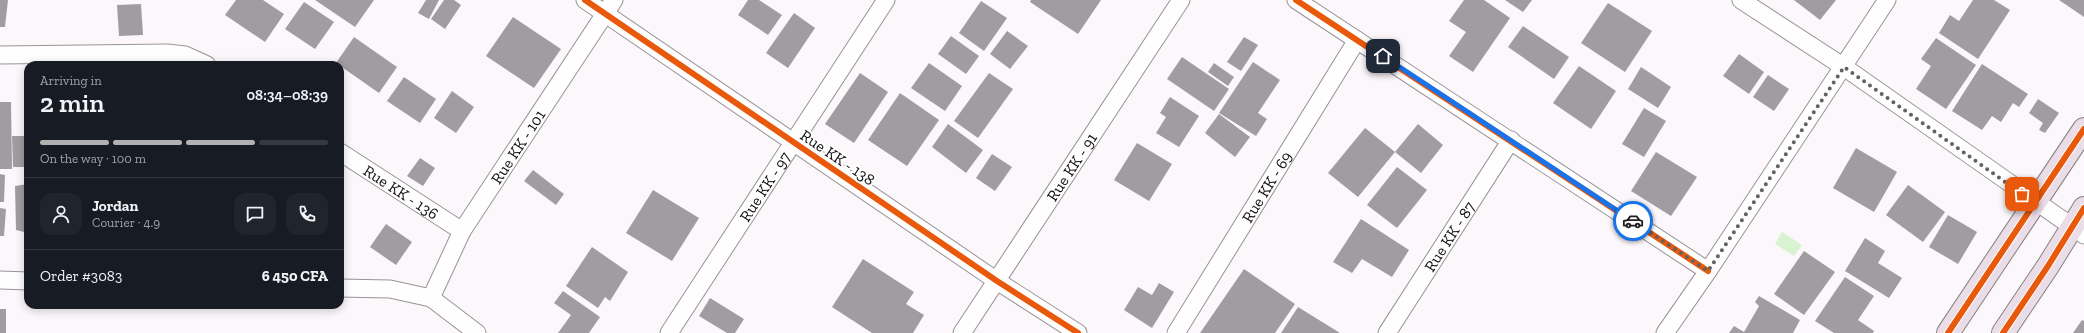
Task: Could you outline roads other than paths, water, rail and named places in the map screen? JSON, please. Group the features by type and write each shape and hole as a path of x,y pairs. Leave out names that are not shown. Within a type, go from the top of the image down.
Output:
{"main road":[{"path":"1948,333 2084,129"},
{"path":"2003,333 2048,266 2078,231 2084,208"}],"street":[{"name":"Rue KK - 138","path":"585,0 997,281 1078,333"},
{"name":"Rue KK - 101","path":"431,298 462,232 606,15 614,0"},
{"name":"Rue KK - 97","path":"669,333 886,0"},
{"name":"Rue KK - 91","path":"962,333 1181,0"},
{"path":"1296,0 1708,271"},
{"path":"1741,0 1844,67 2035,203 2078,231"},
{"path":"1665,333 1708,271 1888,0"},
{"name":"Rue KK - 69","path":"1176,333 1357,40"},
{"path":"0,55 167,53 185,55 198,61"},
{"name":"Rue KK - 87","path":"1387,333 1511,140"},
{"name":"Rue KK - 136","path":"344,155 462,232"},
{"path":"0,280 24,281"},
{"path":"344,288 390,289 431,298 477,333"}]}
